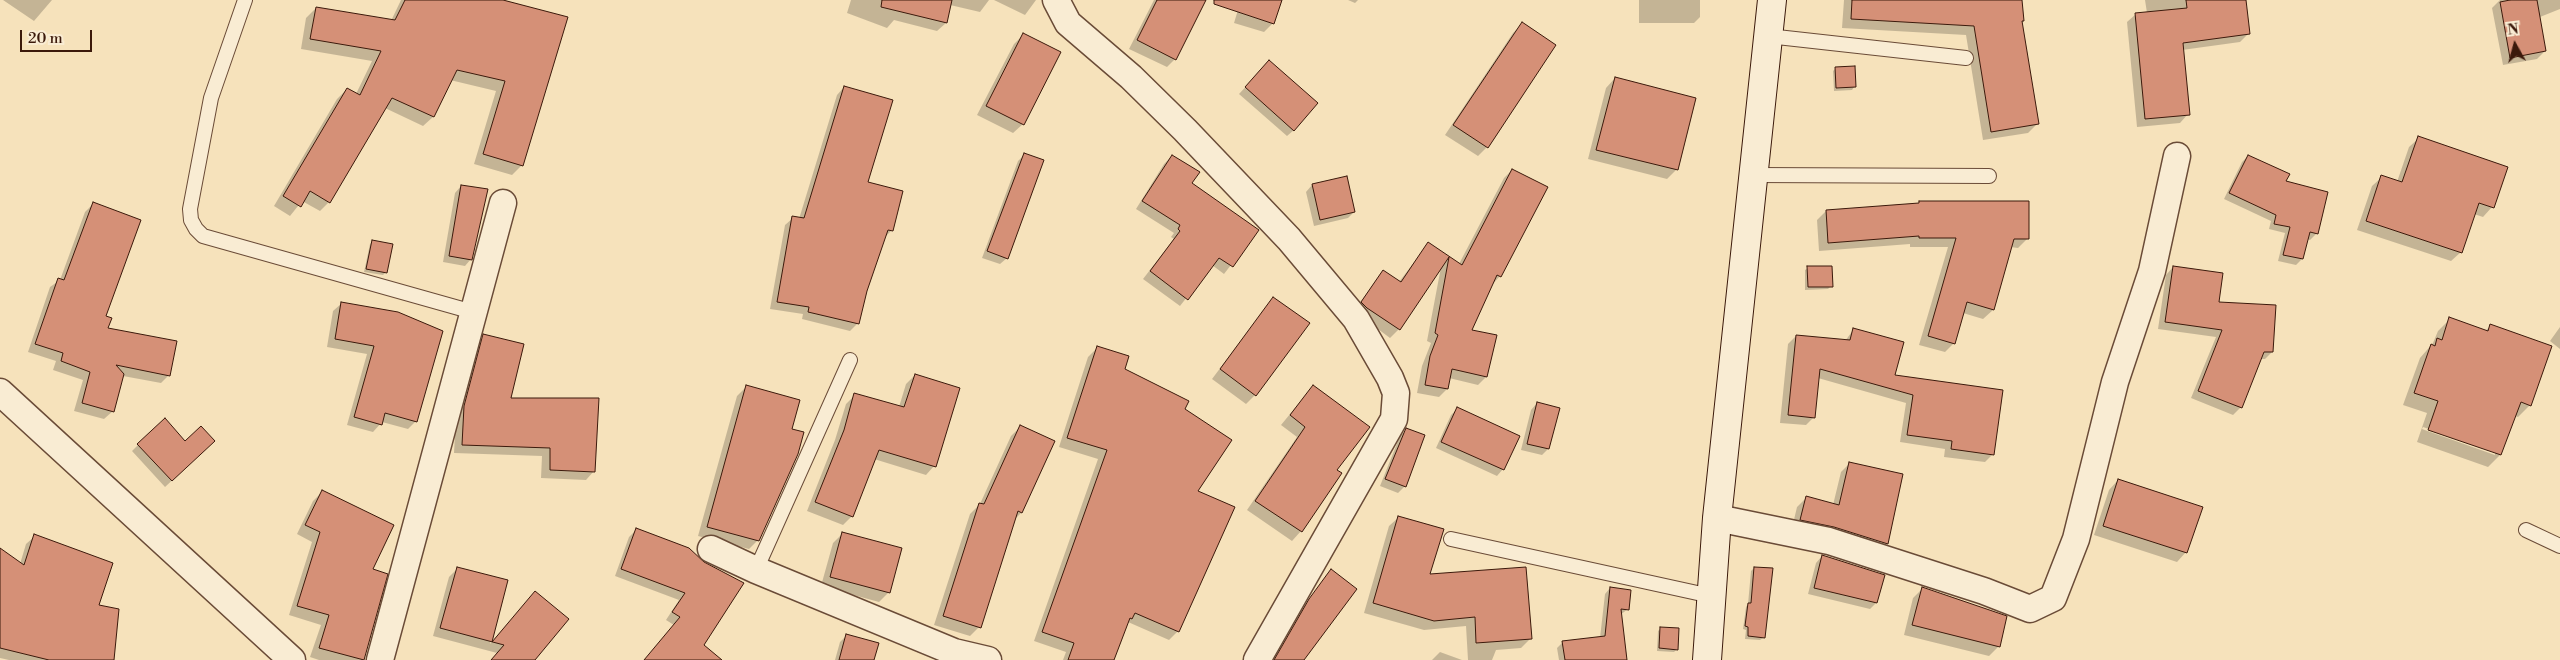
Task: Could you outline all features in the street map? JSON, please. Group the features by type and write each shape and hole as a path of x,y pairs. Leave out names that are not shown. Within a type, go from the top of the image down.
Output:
{"main road":[{"path":"1707,660 1717,518 1772,0"}],"street":[{"path":"1056,0 1068,23 1131,77 1185,130 1288,239 1356,319 1390,378 1396,393 1394,419 1257,660"},
{"path":"1717,518 1829,541 1984,591 2030,609 2053,598 2076,539 2115,382 2152,271 2177,156"},
{"path":"380,660 503,202"},
{"path":"0,392 292,660"},
{"path":"712,549 756,570 954,652 988,660"}],"lane":[{"path":"245,0 211,98 190,209 191,220 196,229 204,236 473,312"},
{"path":"1768,36 1966,58"},
{"path":"1753,175 1989,176"},
{"path":"756,570 850,360"},
{"path":"2526,530 2560,546"},
{"path":"1451,539 1711,596"}],"building":[{"path":"405,0 503,0 568,17 523,166 483,154 505,81 457,70 434,117 392,98 330,203 310,191 301,207 283,196 347,88 360,95 381,51 310,39 316,7 395,20"},
{"path":"882,0 952,0 947,23 881,7"},
{"path":"1157,0 1206,0 1176,60 1137,40"},
{"path":"1214,0 1282,0 1274,24 1214,4"},
{"path":"1852,0 2022,0 2024,21 2022,21 2039,124 1991,132 1974,26 1851,19"},
{"path":"2186,0 2246,0 2250,34 2183,43 2190,115 2145,119 2135,13 2187,8"},
{"path":"2537,0 2546,51 2510,58 2500,2"},
{"path":"1522,22 1556,45 1488,148 1453,125"},
{"path":"1023,33 1061,52 1024,125 986,106"},
{"path":"1269,60 1318,103 1294,131 1245,87"},
{"path":"1855,66 1856,87 1836,88 1835,67"},
{"path":"1615,77 1696,98 1678,170 1596,150"},
{"path":"844,86 893,100 868,182 903,191 893,231 888,230 867,291 859,324 808,312 809,307 777,302 792,216 804,218"},
{"path":"2418,136 2508,167 2494,208 2479,203 2462,253 2366,221 2381,175 2402,182"},
{"path":"1024,153 1044,160 1008,259 987,251"},
{"path":"1172,155 1200,172 1192,183 1259,230 1233,267 1219,258 1188,300 1150,271 1180,231 1178,229 1180,225 1142,201"},
{"path":"2248,155 2290,174 2286,181 2328,192 2318,234 2310,232 2303,259 2283,255 2290,227 2274,224 2276,215 2229,193"},
{"path":"1512,169 1548,187 1501,277 1497,275 1472,330 1497,335 1487,377 1452,369 1448,389 1425,385 1430,356 1438,335 1435,333 1449,257 1400,330 1361,302 1383,270 1401,282 1428,242 1462,265"},
{"path":"1347,176 1355,212 1320,220 1312,184"},
{"path":"461,185 488,189 472,260 449,256"},
{"path":"1919,201 2029,201 2029,239 2014,239 1994,310 1967,302 1955,344 1928,336 1956,238 1919,238 1919,236 1828,243 1826,210 1919,203"},
{"path":"93,202 141,220 106,316 112,318 108,328 177,341 170,376 116,365 124,374 114,412 82,403 90,372 61,361 63,353 35,344 58,278 64,280"},
{"path":"372,240 393,244 387,273 366,269"},
{"path":"1807,266 1832,266 1833,287 1808,287"},
{"path":"2173,266 2223,273 2219,302 2276,305 2273,352 2264,352 2242,408 2198,391 2222,330 2165,322"},
{"path":"1273,297 1310,323 1256,396 1220,369"},
{"path":"341,302 398,312 443,331 417,422 385,413 382,425 354,417 374,346 335,339"},
{"path":"2449,317 2488,331 2490,324 2552,346 2531,406 2521,402 2501,455 2428,430 2438,401 2414,393 2431,344 2435,346 2437,338 2442,340"},
{"path":"1853,328 1904,342 1895,375 2003,390 1994,455 1951,449 1952,441 1907,435 1913,395 1820,369 1815,418 1788,415 1796,335 1850,340"},
{"path":"483,334 524,344 511,398 599,398 595,472 550,470 550,448 462,445 464,406"},
{"path":"1097,346 1129,356 1125,369 1189,401 1185,409 1232,440 1198,491 1235,507 1179,632 1135,613 1132,619 1130,618 1114,660 1068,660 1074,643 1042,632 1107,450 1067,438"},
{"path":"915,374 960,388 936,467 879,450 853,517 815,502 844,430 854,393 904,407"},
{"path":"746,385 800,400 792,429 804,432 798,454 759,541 707,527"},
{"path":"1313,385 1370,427 1337,470 1342,473 1302,532 1255,501 1305,427 1290,415"},
{"path":"1537,402 1560,408 1549,449 1527,444"},
{"path":"1457,407 1520,436 1504,470 1441,442"},
{"path":"165,418 185,441 201,426 215,441 172,481 137,444"},
{"path":"1020,425 1055,441 1022,513 1018,511 981,628 943,616 979,503 984,504"},
{"path":"1406,428 1425,435 1406,487 1385,479"},
{"path":"1849,462 1903,474 1888,544 1834,527 1800,520 1806,496 1839,505"},
{"path":"2118,479 2203,507 2187,553 2103,526"},
{"path":"322,490 394,525 373,569 388,574 364,660 319,648 329,615 297,606 320,532 305,525"},
{"path":"1398,516 1444,529 1430,574 1526,567 1532,639 1476,643 1475,617 1434,621 1373,603"},
{"path":"636,528 689,548 704,562 744,583 704,645 722,660 644,660 680,617 672,612 685,593 621,569"},
{"path":"842,532 902,548 890,593 830,577"},
{"path":"34,534 113,563 99,605 119,609 114,660 49,660 0,648 0,548 24,565"},
{"path":"1822,555 1885,575 1877,603 1814,588"},
{"path":"457,567 508,580 492,642 440,628"},
{"path":"1754,567 1773,568 1765,638 1748,636 1748,627 1745,626 1748,603 1751,603"},
{"path":"1331,569 1357,589 1304,660 1274,660 1309,599"},
{"path":"1610,587 1631,590 1629,610 1621,609 1627,660 1565,660 1562,641 1605,636"},
{"path":"1922,587 2007,616 2000,647 1912,625"},
{"path":"535,591 569,619 535,660 491,660 504,645 492,642"},
{"path":"1660,627 1679,628 1678,650 1659,648"},
{"path":"846,634 879,643 874,660 839,660"}]}
